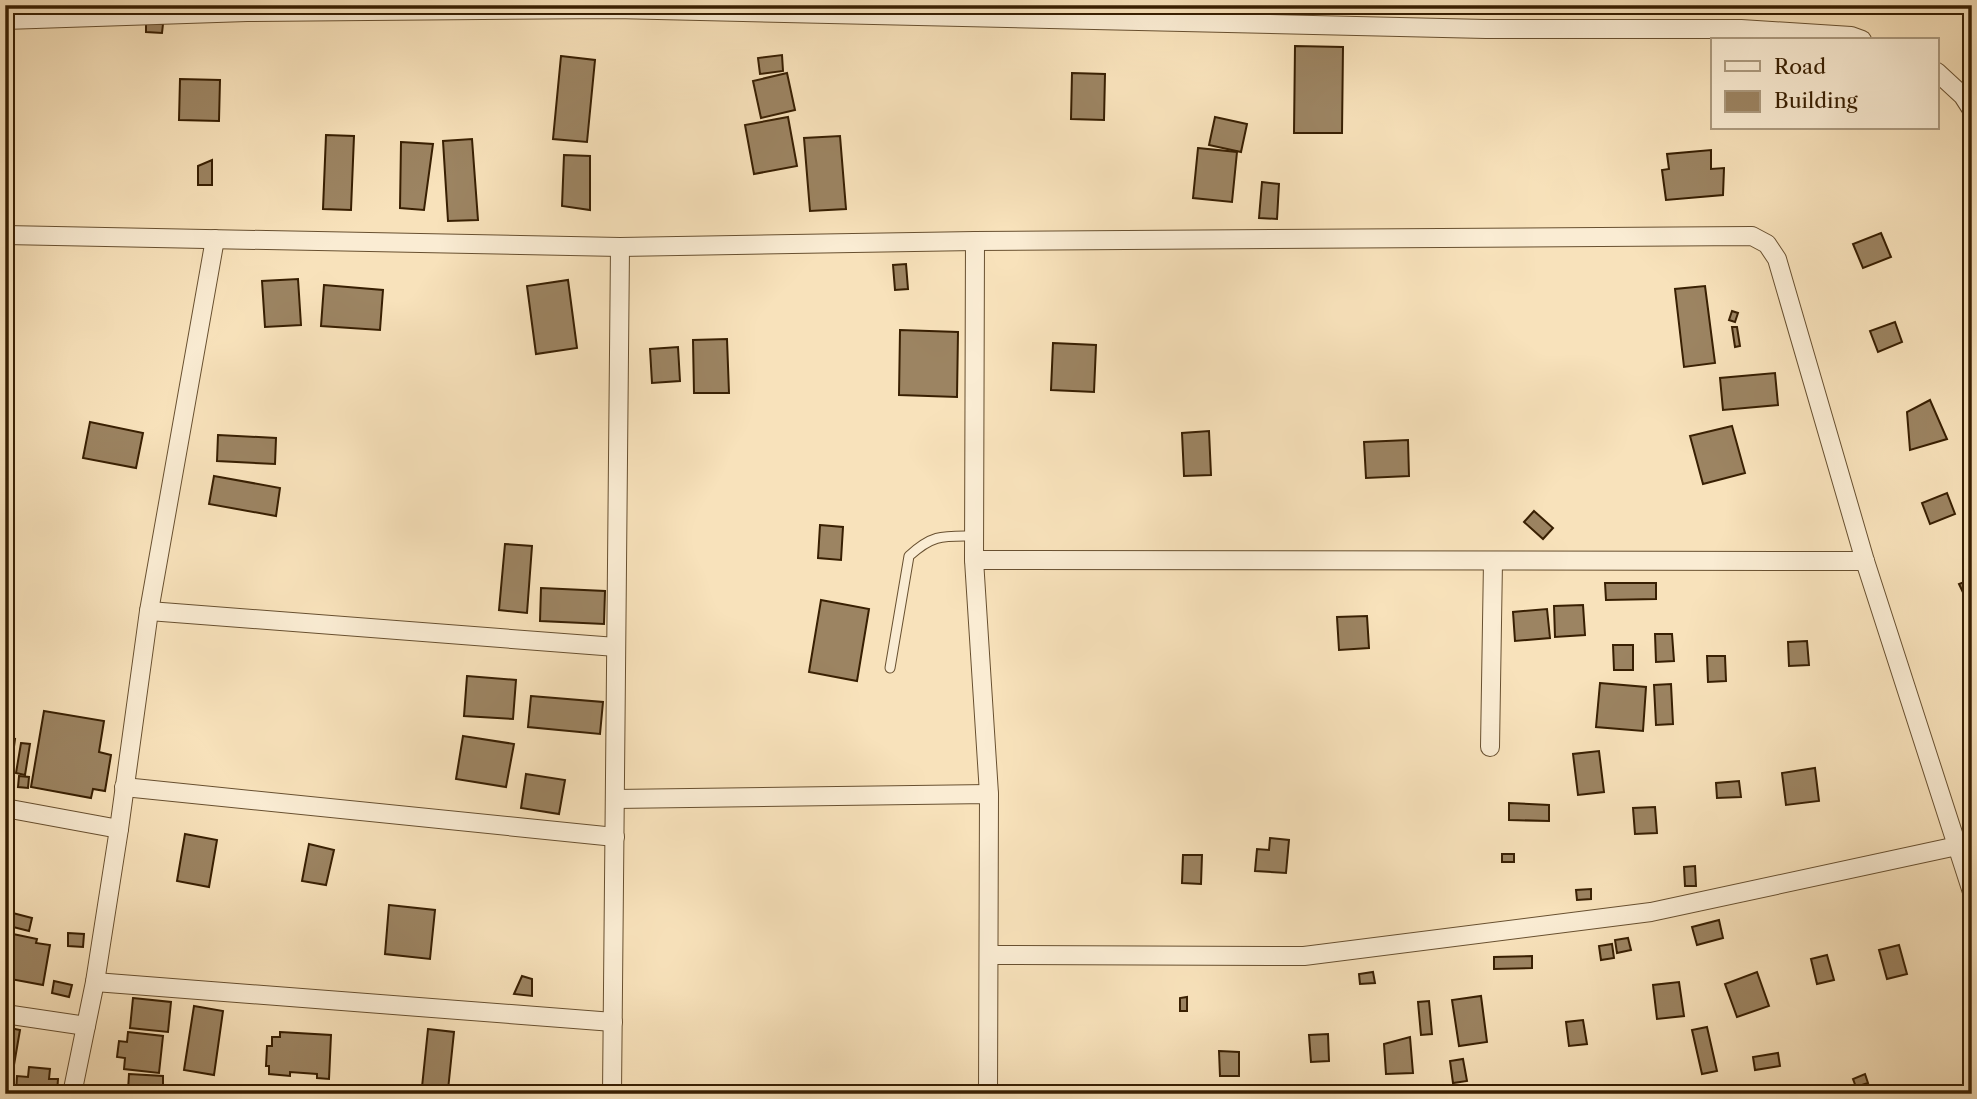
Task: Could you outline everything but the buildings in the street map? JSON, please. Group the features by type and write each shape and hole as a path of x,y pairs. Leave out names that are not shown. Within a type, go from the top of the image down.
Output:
{"street":[{"path":"5,20 247,12 615,9 1472,28 1741,29 1857,38"},
{"path":"1938,73 1963,96 1972,110"},
{"path":"5,235 620,247 975,241 1752,236 1767,244 1777,259 1866,561 1972,892"},
{"path":"72,1094 95,982 149,611 215,239"},
{"path":"975,241 974,560 989,794 988,1094"},
{"path":"612,1094 620,247"},
{"path":"974,560 1866,561"},
{"path":"1490,747 1493,561"},
{"path":"149,611 616,647"},
{"path":"124,787 615,836"},
{"path":"615,799 989,794"},
{"path":"5,808 119,829"},
{"path":"989,955 1304,956 1651,912 1957,846"},
{"path":"95,982 613,1022"},
{"path":"5,1014 86,1026"}],"lane":[{"path":"890,668 909,556 930,539 941,536 974,536"}]}
